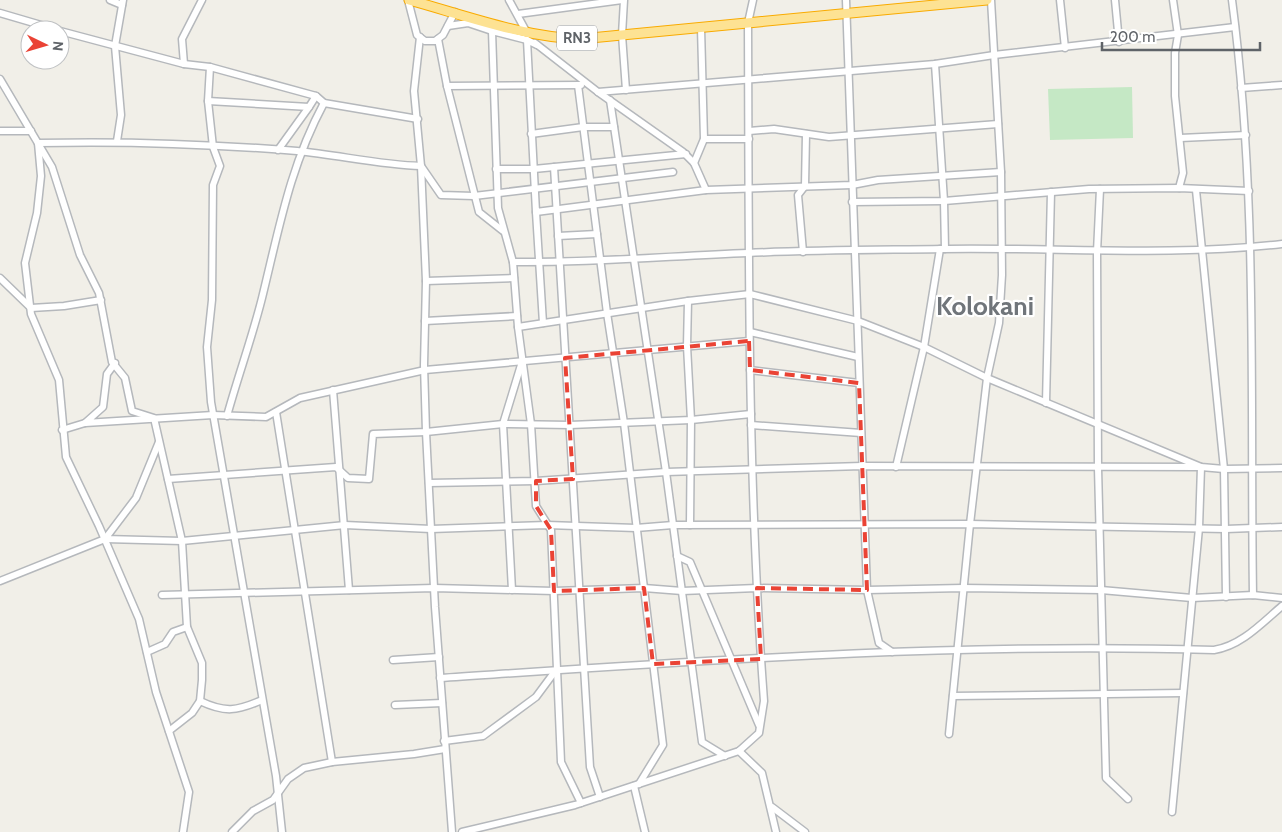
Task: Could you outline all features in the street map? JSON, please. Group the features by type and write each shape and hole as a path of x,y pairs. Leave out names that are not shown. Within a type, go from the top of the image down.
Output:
{"highway":[{"name":"RN3","path":"409,0 455,12 526,36 556,38 622,35 987,0"}],"street":[{"path":"110,0 122,2 115,46 121,116 117,141"},
{"path":"184,64 182,39 202,0"},
{"path":"409,0 417,35 425,41 438,39 444,35 455,12"},
{"path":"509,0 518,14 526,36 542,324"},
{"path":"518,14 623,0 622,35 626,90"},
{"path":"462,832 581,803 725,756 739,751 759,733 764,702 754,526 750,370 748,23 753,0"},
{"path":"846,0 867,590 879,643 892,652"},
{"path":"949,734 963,588 987,378 999,323 1002,196 991,0"},
{"path":"1060,0 1065,48"},
{"path":"1115,0 1119,42"},
{"path":"1173,0 1178,35 1175,53 1175,96 1183,172 1179,188"},
{"path":"1232,0 1246,135 1249,191 1253,595"},
{"path":"0,13 24,20"},
{"path":"448,26 468,23 492,31 526,36 598,92 686,154 694,163 706,190"},
{"path":"598,92 935,64 994,55 1236,27"},
{"path":"694,163 704,139 701,84 701,28"},
{"path":"492,31 498,208 513,262 518,327 531,424 536,481 536,506 552,530 561,762 581,803"},
{"path":"70,33 184,64 210,67 316,96 324,103 418,119"},
{"path":"420,37 414,91 422,166 426,281 426,432 434,588 452,832"},
{"path":"438,39 447,86 479,212 504,231"},
{"path":"896,467 924,347 943,249 943,175 935,64"},
{"path":"210,67 208,101 213,147 220,166 213,186 212,300 207,347 213,415 276,776 276,795 282,832"},
{"path":"0,79 52,167 80,255 101,300 112,362 125,378 132,411 154,418"},
{"path":"578,85 607,313 624,422 663,745 636,785 645,832"},
{"path":"447,86 589,85"},
{"path":"1241,88 1282,85"},
{"path":"278,150 316,96"},
{"path":"610,100 666,472 702,742 725,756"},
{"path":"208,101 309,107"},
{"path":"227,416 253,331 287,190 308,133 324,103"},
{"path":"749,131 774,129 829,137 998,124"},
{"path":"531,134 584,127 614,127"},
{"path":"0,131 31,131"},
{"path":"802,252 798,195 805,186 806,134"},
{"path":"1180,138 1246,135"},
{"path":"704,139 749,139"},
{"path":"38,143 117,141 278,150 395,166 422,166"},
{"path":"38,143 40,185 37,213 25,263 31,314 59,380 62,430 66,457 139,619 169,731 188,792 183,832"},
{"path":"496,169 534,169 686,154"},
{"path":"422,166 441,195 474,196 673,172"},
{"path":"554,167 590,767 600,797"},
{"path":"536,212 706,190 852,185 878,180 1001,172"},
{"path":"852,202 944,201 1100,188 1179,188 1249,191"},
{"path":"1100,188 1097,252 1098,468 1106,778 1128,799"},
{"path":"1196,190 1224,469 1226,597"},
{"path":"1046,403 1048,249 1051,192"},
{"path":"558,236 597,234"},
{"path":"513,262 560,263 750,252 1002,248 1097,252 1250,248 1282,244"},
{"path":"0,278 31,308 64,306 101,300"},
{"path":"426,281 514,278"},
{"path":"518,327 688,300 750,294 858,321 924,347 987,378 1201,467"},
{"path":"688,300 687,346 691,420 690,525"},
{"path":"425,321 517,316"},
{"path":"750,332 858,357"},
{"path":"62,430 85,423 154,418 213,415 266,417 300,398 425,370 613,355 750,341"},
{"path":"512,590 504,424 522,362"},
{"path":"85,423 103,407 107,374 115,364"},
{"path":"750,370 859,383"},
{"path":"333,390 349,590"},
{"path":"276,412 332,762"},
{"path":"168,479 336,467 348,478 370,479 372,434 426,432 504,424 658,422 751,414"},
{"path":"154,418 182,540 187,627 202,663 200,701 192,714 169,731"},
{"path":"751,425 861,433"},
{"path":"105,540 136,498 159,442"},
{"path":"429,483 536,481 752,468 862,466 1282,468"},
{"path":"1172,812 1199,528 1201,467"},
{"path":"0,581 105,540 182,540 345,525 431,529 548,524 576,527 636,528 673,525 864,526 970,524 1226,529 1282,527"},
{"path":"677,556 690,562 760,727"},
{"path":"162,595 434,588 554,591 580,588 867,590 963,588 1101,590 1192,598 1253,595 1282,598"},
{"path":"440,678 691,660 761,659 892,652 1102,646 1188,649 1228,648 1282,606"},
{"path":"147,652 165,644 173,632 187,627"},
{"path":"393,660 439,656"},
{"path":"444,740 483,736 536,697 556,670"},
{"path":"953,696 1183,693"},
{"path":"200,701 218,710 242,709 262,700"},
{"path":"395,705 442,703"},
{"path":"232,832 253,811 272,800 288,779 304,768 332,762 445,749"},
{"path":"739,751 762,773 772,808 776,832"},
{"path":"772,808 805,832"}],"highlighted area":[{"path":"749,341 750,370 859,383 867,590 757,588 761,659 653,664 644,588 554,591 551,530 536,506 536,481 573,479 565,358"}],"green space":[{"path":"1132,87 1133,138 1050,140 1048,89"}],"district":[{"name":"Kolokani","path":"985,306"}]}
